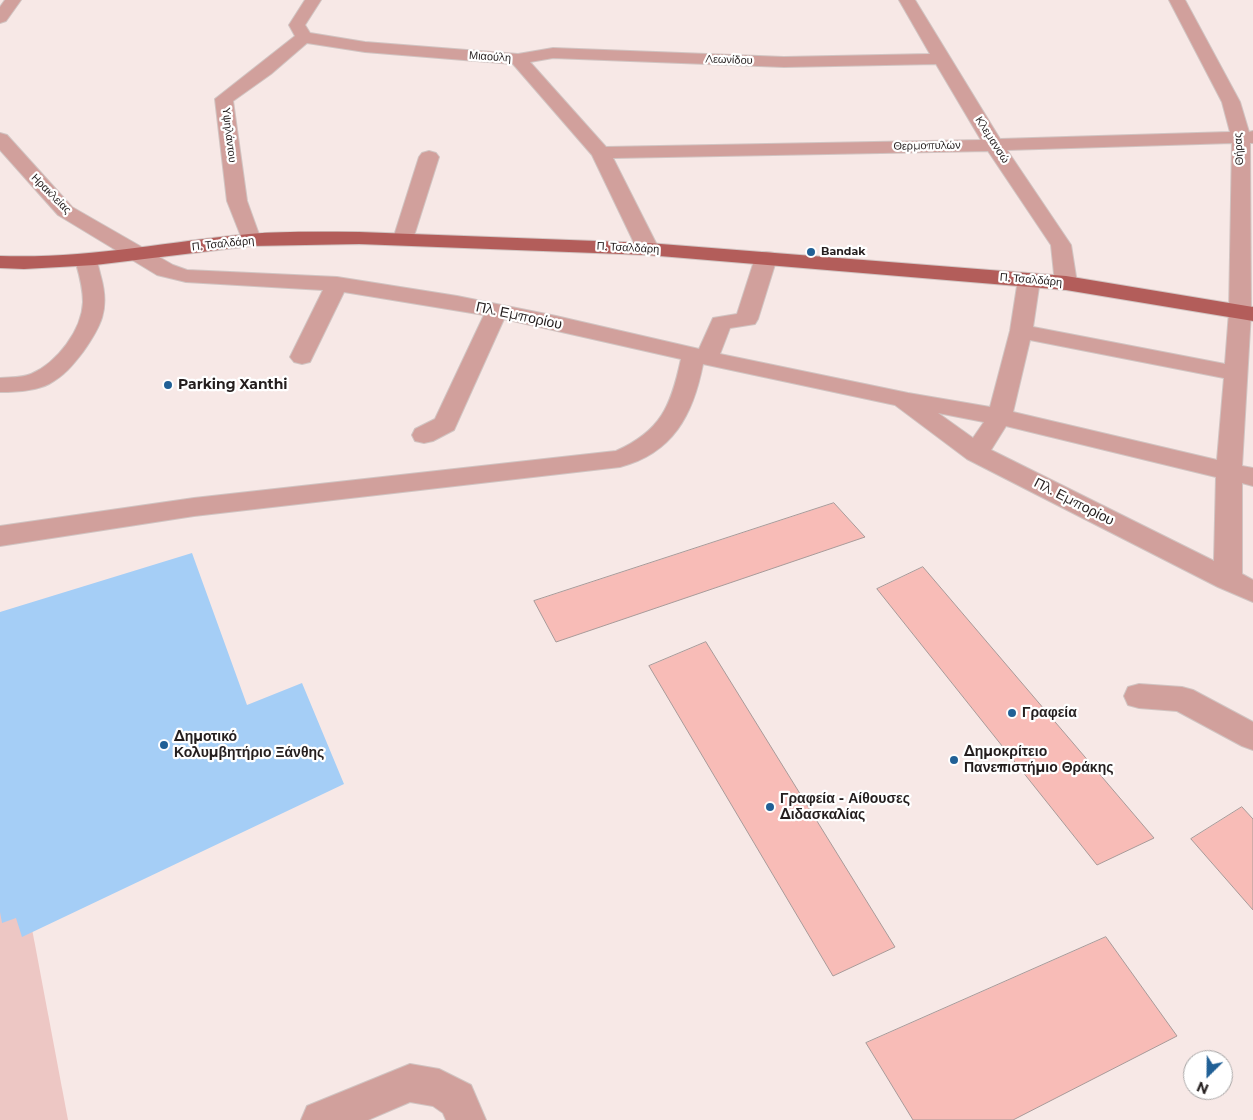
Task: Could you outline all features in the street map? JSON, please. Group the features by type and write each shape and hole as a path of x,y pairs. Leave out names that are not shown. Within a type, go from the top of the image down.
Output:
{"main road":[{"name":"Π. Τσαλδάρη","path":"0,262 24,263 86,260 251,240 359,238 648,249 1066,283 1247,313"}],"street":[{"path":"0,18 13,0"},
{"path":"304,37 298,25 312,0"},
{"name":"Κλεμανσώ","path":"907,0 994,145 1061,245 1066,283"},
{"name":"Θήρας","path":"1176,0 1231,102 1247,137 1247,313 1236,373 1229,471 1228,580"},
{"name":"Μιαούλη","path":"304,37 365,47 518,59 601,152 648,249"},
{"name":"Υψηλάντου","path":"251,240 237,201 224,99 265,70 304,37"},
{"name":"Λεωνίδου","path":"518,59 553,53 784,62 941,59"},
{"name":"Θερμοπυλών","path":"601,152 994,145 1247,137"},
{"name":"Ηρακλείας","path":"0,140 65,211 135,254"},
{"path":"403,240 429,157"},
{"name":"Πλ. Εμπορίου","path":"135,254 165,270 186,276 337,284 497,311 903,399 1000,417 1253,477"},
{"path":"0,536 194,507 620,459 640,451 657,441 675,416 700,356 722,323 747,320 766,258"},
{"path":"0,385 21,384 40,379 63,363 88,329 94,304 93,287 86,260"},
{"path":"976,453 1000,417 1021,331 1029,280"},
{"path":"302,357 337,284"},
{"path":"424,435 446,424 497,311"},
{"path":"1021,331 1236,373"},
{"name":"Πλ. Εμπορίου","path":"903,399 976,453 1253,592"},
{"path":"1138,696 1182,699 1253,736"},
{"path":"321,1120 410,1083 439,1088 457,1099 466,1120"}],"shaded area":[{"path":"0,759 68,1120 0,1120"}],"water":[{"name":"Δημοτικό Κολυμβητήριο Ξάνθης","path":"192,553 247,705 302,683 344,784 22,937 16,918 2,923 0,912 0,612"}],"building":[{"path":"834,503 865,537 556,642 534,601"},
{"name":"Γραφεία","path":"923,567 1154,838 1097,865 877,589"},
{"name":"Γραφεία - Αίθουσες Διδασκαλίας","path":"706,642 895,947 833,976 649,666"},
{"path":"1242,807 1253,819 1253,910 1191,839"},
{"path":"1106,937 1177,1036 1013,1120 913,1120 866,1043"}],"place":[{"name":"Bandak","path":"811,252"},
{"name":"Parking Xanthi","path":"168,385"},
{"name":"Γραφεία","path":"1012,713"},
{"name":"Δημοτικό Κολυμβητήριο Ξάνθης","path":"164,745"},
{"name":"Δημοκρίτειο Πανεπιστήμιο Θράκης","path":"954,760"},
{"name":"Γραφεία - Αίθουσες Διδασκαλίας","path":"770,807"}]}
